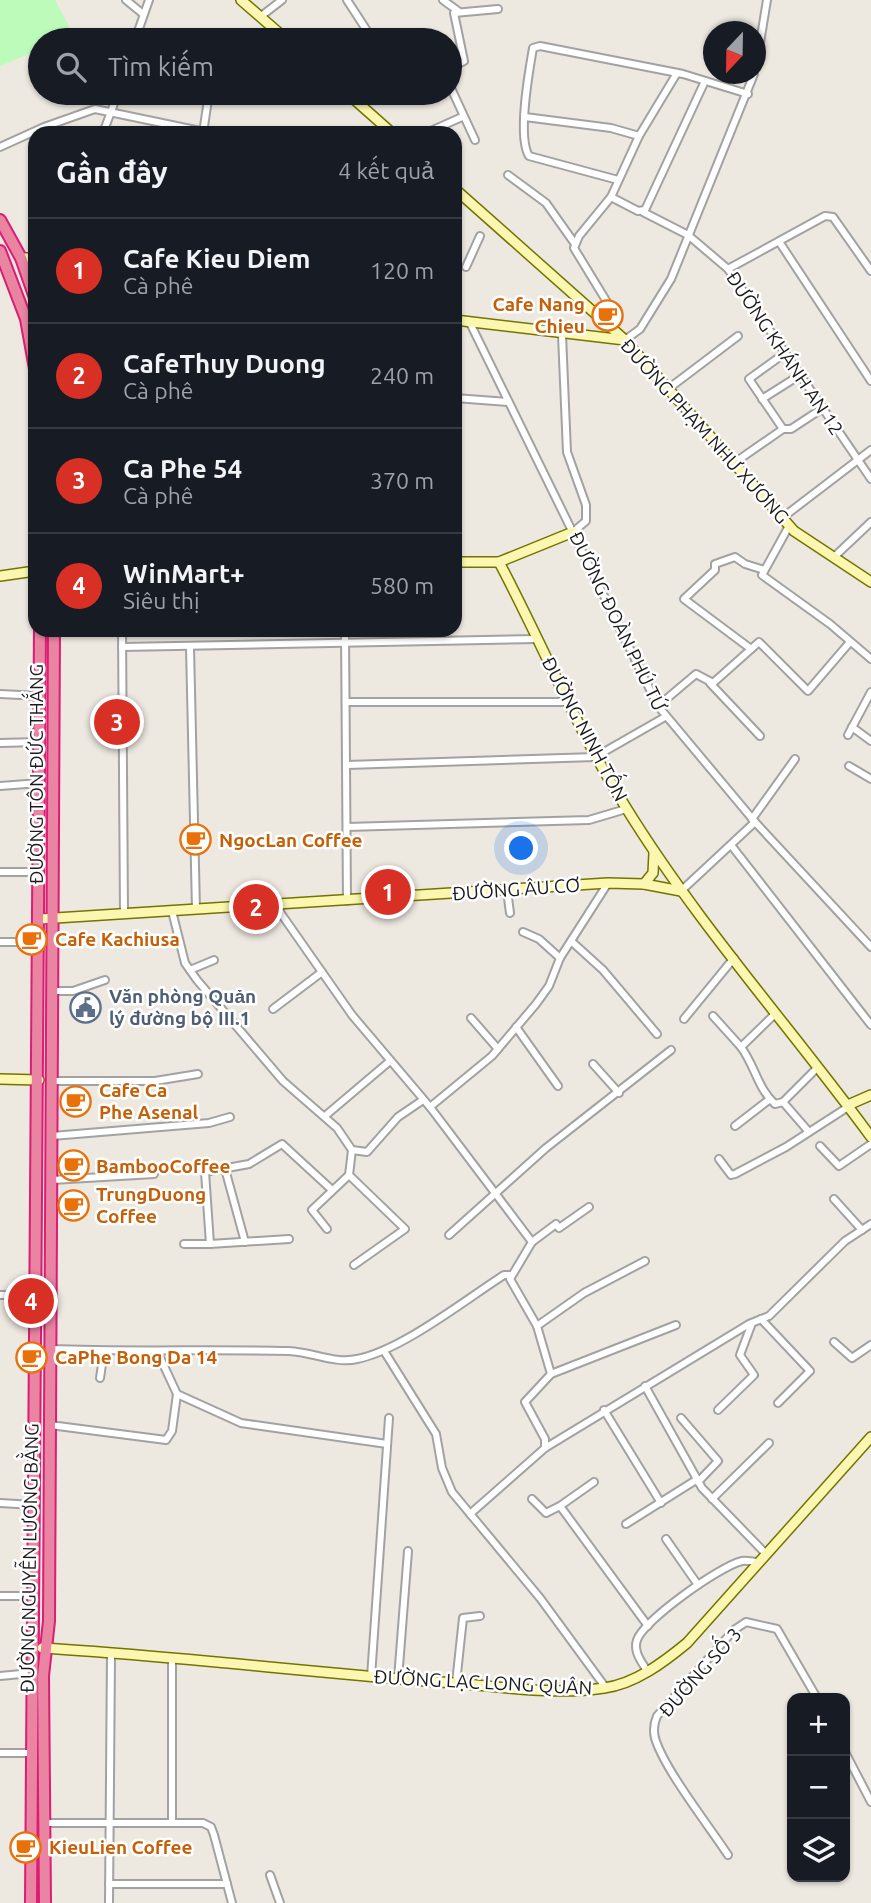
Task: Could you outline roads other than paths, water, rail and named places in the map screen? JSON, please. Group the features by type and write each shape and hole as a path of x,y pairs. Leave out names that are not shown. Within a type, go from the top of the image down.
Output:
{"highway":[{"path":"0,220 21,258 28,278"},
{"path":"0,251 5,274 26,319 28,330"},
{"name":"ĐƯỜNG TÔN ĐỨC THẮNG","path":"40,637 40,919"},
{"name":"ĐƯỜNG TÔN ĐỨC THẮNG","path":"53,919 54,637"},
{"name":"ĐƯỜNG NGUYỄN LƯƠNG BẰNG","path":"40,919 34,1505 35,1596 45,1823 45,1903"},
{"name":"ĐƯỜNG NGUYỄN LƯƠNG BẰNG","path":"32,1903 32,1673 49,1620 53,919"},
{"path":"37,1166 52,1166"}],"street":[{"path":"126,0 144,14"},
{"path":"139,28 149,0"},
{"path":"241,0 273,28"},
{"path":"260,17 282,0"},
{"path":"347,0 365,28"},
{"path":"443,0 458,11 498,9"},
{"path":"763,21 766,0"},
{"path":"456,28 453,17 458,11"},
{"path":"618,180 528,156 525,149 525,117 533,47 540,46 703,80"},
{"path":"575,244 611,197 639,136 677,73"},
{"path":"643,212 704,84"},
{"path":"715,84 748,94"},
{"path":"462,321 562,335 625,340 640,329 655,310 671,279 751,84"},
{"path":"105,126 111,105"},
{"path":"206,126 208,105"},
{"path":"361,105 385,126"},
{"path":"457,105 475,140"},
{"path":"47,126 95,109 173,126"},
{"path":"442,126 462,117"},
{"path":"525,117 611,128 639,136"},
{"path":"0,147 28,134"},
{"name":"ĐƯỜNG PHẠM NHƯ XƯƠNG","path":"508,175 550,209 575,244 576,256 610,307 613,317 610,326"},
{"name":"ĐƯỜNG PHẠM NHƯ XƯƠNG","path":"462,195 625,340 786,522 871,582"},
{"name":"ĐƯỜNG KHÁNH AN 12","path":"611,197 688,235 728,269 871,479"},
{"path":"728,269 780,243 825,216 833,217 871,271"},
{"path":"466,267 480,236"},
{"path":"780,243 871,381"},
{"path":"21,258 28,258"},
{"name":"ĐƯỜNG ĐOÀN PHÚ TỨ","path":"470,323 665,717 754,820 871,947"},
{"path":"462,562 499,562 573,532 586,521 586,505 567,452 562,335"},
{"path":"668,388 738,336"},
{"path":"783,429 749,376 785,353"},
{"path":"762,399 800,375"},
{"path":"462,399 508,402"},
{"path":"734,463 783,429 791,429 822,408"},
{"path":"871,450 857,459 786,522 762,575 871,659"},
{"path":"834,557 871,522"},
{"path":"751,649 685,603 684,598 716,569 715,564 720,559 734,557 764,570"},
{"name":"ĐƯỜNG NINH TỐN","path":"499,562 595,757 681,891"},
{"path":"0,576 28,572"},
{"path":"122,637 124,914"},
{"path":"346,637 348,702 347,901"},
{"path":"122,647 537,639"},
{"path":"710,683 759,642 765,645 801,687 808,691 850,642"},
{"path":"190,647 196,909"},
{"path":"658,706 696,674 710,683 760,736"},
{"path":"848,735 871,692"},
{"path":"0,694 41,696"},
{"path":"348,702 569,702"},
{"path":"347,765 595,757 665,717"},
{"path":"852,727 871,741"},
{"path":"0,743 40,742"},
{"path":"795,758 754,820 681,891 871,1137"},
{"path":"849,766 871,779"},
{"path":"0,786 40,783"},
{"path":"347,827 589,820 626,809"},
{"path":"731,845 871,1025"},
{"path":"644,884 653,873 654,851"},
{"path":"0,872 41,872"},
{"path":"430,1107 498,1049 549,986 560,958 608,883"},
{"name":"ĐƯỜNG ÂU CƠ","path":"40,919 608,883 644,884 681,891"},
{"path":"507,890 510,913"},
{"path":"275,905 352,1015 430,1107 532,1242"},
{"path":"172,911 185,963 190,970 283,1081 325,1116 352,1150 367,1152 398,1117 423,1100"},
{"path":"523,932 539,939 560,958"},
{"path":"571,941 603,970 657,1034"},
{"path":"0,943 40,942"},
{"path":"684,1019 734,958"},
{"path":"190,970 214,960"},
{"path":"273,1009 322,972"},
{"path":"54,991 73,991 105,980"},
{"path":"741,1047 776,1013"},
{"path":"713,1016 754,1065 760,1085 775,1104 783,1102 818,1067"},
{"path":"471,1018 498,1049"},
{"path":"516,1027 558,1086"},
{"path":"449,1235 546,1148 671,1050"},
{"path":"325,1116 390,1060"},
{"path":"593,1064 619,1093"},
{"path":"53,1082 155,1081 198,1074"},
{"path":"0,1079 39,1080"},
{"path":"719,1159 733,1175 871,1095"},
{"path":"735,1126 769,1099"},
{"path":"783,1102 809,1132"},
{"path":"52,1136 209,1122 230,1117"},
{"path":"209,1244 204,1174 254,1162 282,1144 332,1191"},
{"path":"820,1146 839,1166 871,1144"},
{"path":"327,1229 313,1210 349,1175 352,1150"},
{"path":"225,1169 245,1242"},
{"path":"52,1180 154,1174"},
{"path":"349,1175 405,1229 354,1265"},
{"path":"834,1199 862,1230"},
{"path":"545,1448 545,1439 525,1402 527,1397 547,1383 551,1374 537,1326 511,1284 510,1275 526,1257 532,1242 556,1224 559,1228 589,1207"},
{"path":"470,1514 545,1448 604,1410 752,1323 769,1316 845,1241 871,1224"},
{"path":"184,1244 289,1239"},
{"path":"537,1326 584,1293 645,1261"},
{"path":"50,1349 158,1353 200,1349 303,1352 335,1359 356,1360 384,1351 504,1275 510,1275"},
{"path":"0,1295 37,1295"},
{"path":"761,1320 810,1371 778,1403"},
{"path":"718,1410 754,1375 740,1355 752,1323"},
{"path":"551,1374 676,1325"},
{"path":"834,1342 852,1358 871,1345"},
{"path":"100,1378 104,1351"},
{"path":"384,1351 436,1434 442,1468 452,1492 540,1598 606,1688"},
{"path":"50,1425 166,1440 172,1431 177,1394 158,1353"},
{"path":"645,1386 697,1481 767,1555"},
{"path":"177,1394 241,1423 387,1444"},
{"path":"604,1410 661,1503"},
{"path":"371,1677 389,1418"},
{"path":"626,1524 697,1481 718,1461 681,1418"},
{"name":"ĐƯỜNG LẠC LONG QUÂN","path":"39,1648 398,1679 558,1690 606,1688 647,1671 687,1643 871,1437"},
{"path":"712,1499 769,1443"},
{"path":"532,1499 545,1513 562,1509 594,1482"},
{"path":"0,1503 34,1505"},
{"path":"562,1509 648,1626"},
{"path":"666,1539 698,1585"},
{"path":"398,1679 408,1551"},
{"path":"647,1671 636,1651 637,1639 648,1626 698,1585 742,1561 760,1562"},
{"path":"0,1596 35,1596"},
{"path":"456,1683 463,1618 480,1616"},
{"name":"ĐƯỜNG SỐ 3","path":"728,1856 665,1759 655,1737 654,1725 657,1716 734,1630 746,1622 777,1629 814,1693"},
{"path":"109,1903 111,1654"},
{"path":"172,1660 173,1823"},
{"path":"0,1676 32,1673"},
{"path":"0,1753 32,1754"},
{"path":"847,1756 871,1802"},
{"path":"45,1823 203,1823 211,1827 232,1903"},
{"path":"270,1875 280,1903"},
{"path":"109,1884 227,1884"}],"place":[{"name":"Cafe Nang Chieu","path":"608,315"},
{"name":"Ca Phe 54","path":"117,722"},
{"name":"NgocLan Coffee","path":"196,840"},
{"name":"Cafe Kieu Diem","path":"388,892"},
{"name":"CafeThuy Duong","path":"256,907"},
{"name":"Cafe Kachiusa","path":"32,939"},
{"name":"Văn phòng Quản lý đường bộ III.1","path":"86,1007"},
{"name":"Cafe Ca Phe Asenal","path":"76,1101"},
{"name":"BambooCoffee","path":"73,1166"},
{"name":"TrungDuong Coffee","path":"73,1205"},
{"name":"WinMart+","path":"31,1301"},
{"name":"CaPhe Bong Da 14","path":"32,1357"},
{"name":"KieuLien Coffee","path":"26,1847"}]}
